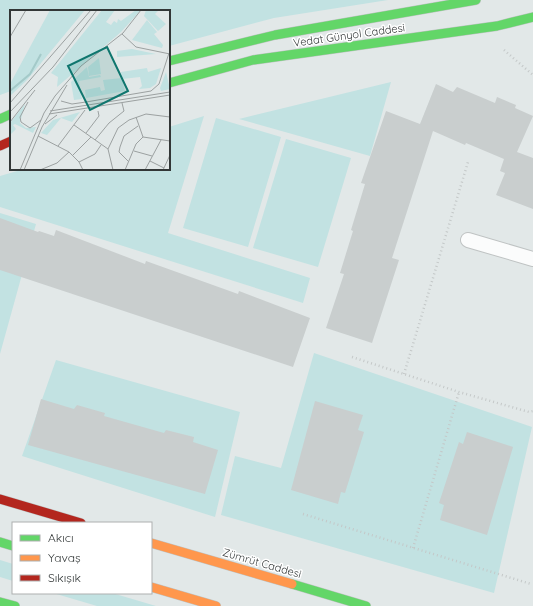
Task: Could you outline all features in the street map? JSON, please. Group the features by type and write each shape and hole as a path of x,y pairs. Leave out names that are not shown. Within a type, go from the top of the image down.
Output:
{"main road":[{"name":"Vedat Günyol Caddesi","path":"170,61 275,35 476,0"},
{"name":"Vedat Günyol Caddesi","path":"170,83 253,60 497,26 533,17"},
{"path":"0,119 10,114"},
{"path":"0,146 10,141"},
{"path":"0,499 78,522"},
{"path":"0,542 12,546"},
{"name":"Zümrüt Caddesi","path":"152,543 366,606"},
{"path":"152,587 216,606"},
{"path":"2,603 15,606"}],"lane":[{"path":"468,240 533,259"}],"path":[{"path":"504,49 533,75"},
{"path":"404,374 468,162"},
{"path":"352,357 459,392 529,412 533,411"},
{"path":"413,548 459,392"},
{"path":"303,514 531,584"}],"shaded area":[{"path":"0,0 388,0 274,18 170,46 170,10 10,10 10,91 0,95"},
{"path":"391,82 370,156 239,119"},
{"path":"204,116 168,233 310,278 303,303 0,207 0,176 21,170 170,170 170,127"},
{"path":"216,118 281,137 248,247 183,228"},
{"path":"286,139 351,158 318,267 253,248"},
{"path":"0,213 36,224 0,354"},
{"path":"314,353 532,427 494,593 221,515 235,456 281,468"},
{"path":"56,360 240,412 215,517 22,456"},
{"path":"0,560 12,564 12,581 0,577"},
{"path":"56,594 115,594 156,606 97,606"}],"building":[{"path":"436,84 453,92 457,87 495,103 497,97 516,105 515,108 533,116 517,152 533,158 533,209 496,195 505,173 500,171 504,159 466,143 465,145 433,131 392,258 399,260 372,343 326,328 344,274 340,273 365,184 361,183 386,111 420,124"},
{"path":"0,218 38,232 39,231 54,236 56,230 145,264 146,261 238,294 239,291 310,318 293,367 0,270"},
{"path":"41,399 74,409 77,405 105,413 104,416 164,433 166,430 194,437 193,442 218,450 205,494 28,445"},
{"path":"315,401 363,415 358,430 364,432 345,493 341,492 338,504 291,490"},
{"path":"467,432 513,447 487,535 440,520 444,505 439,503 459,442 463,444"}],"traffic: fast":[{"path":"170,61 275,35 476,0"},
{"path":"170,83 253,60 497,26 533,17"},
{"path":"0,119 10,114"},
{"path":"0,542 12,546"},
{"path":"292,584 366,606"},
{"path":"0,602 15,606"}],"traffic: slow":[{"path":"152,543 292,584"},
{"path":"152,587 216,606"}],"traffic: jam":[{"path":"0,146 10,141"},
{"path":"0,499 78,522"}]}
